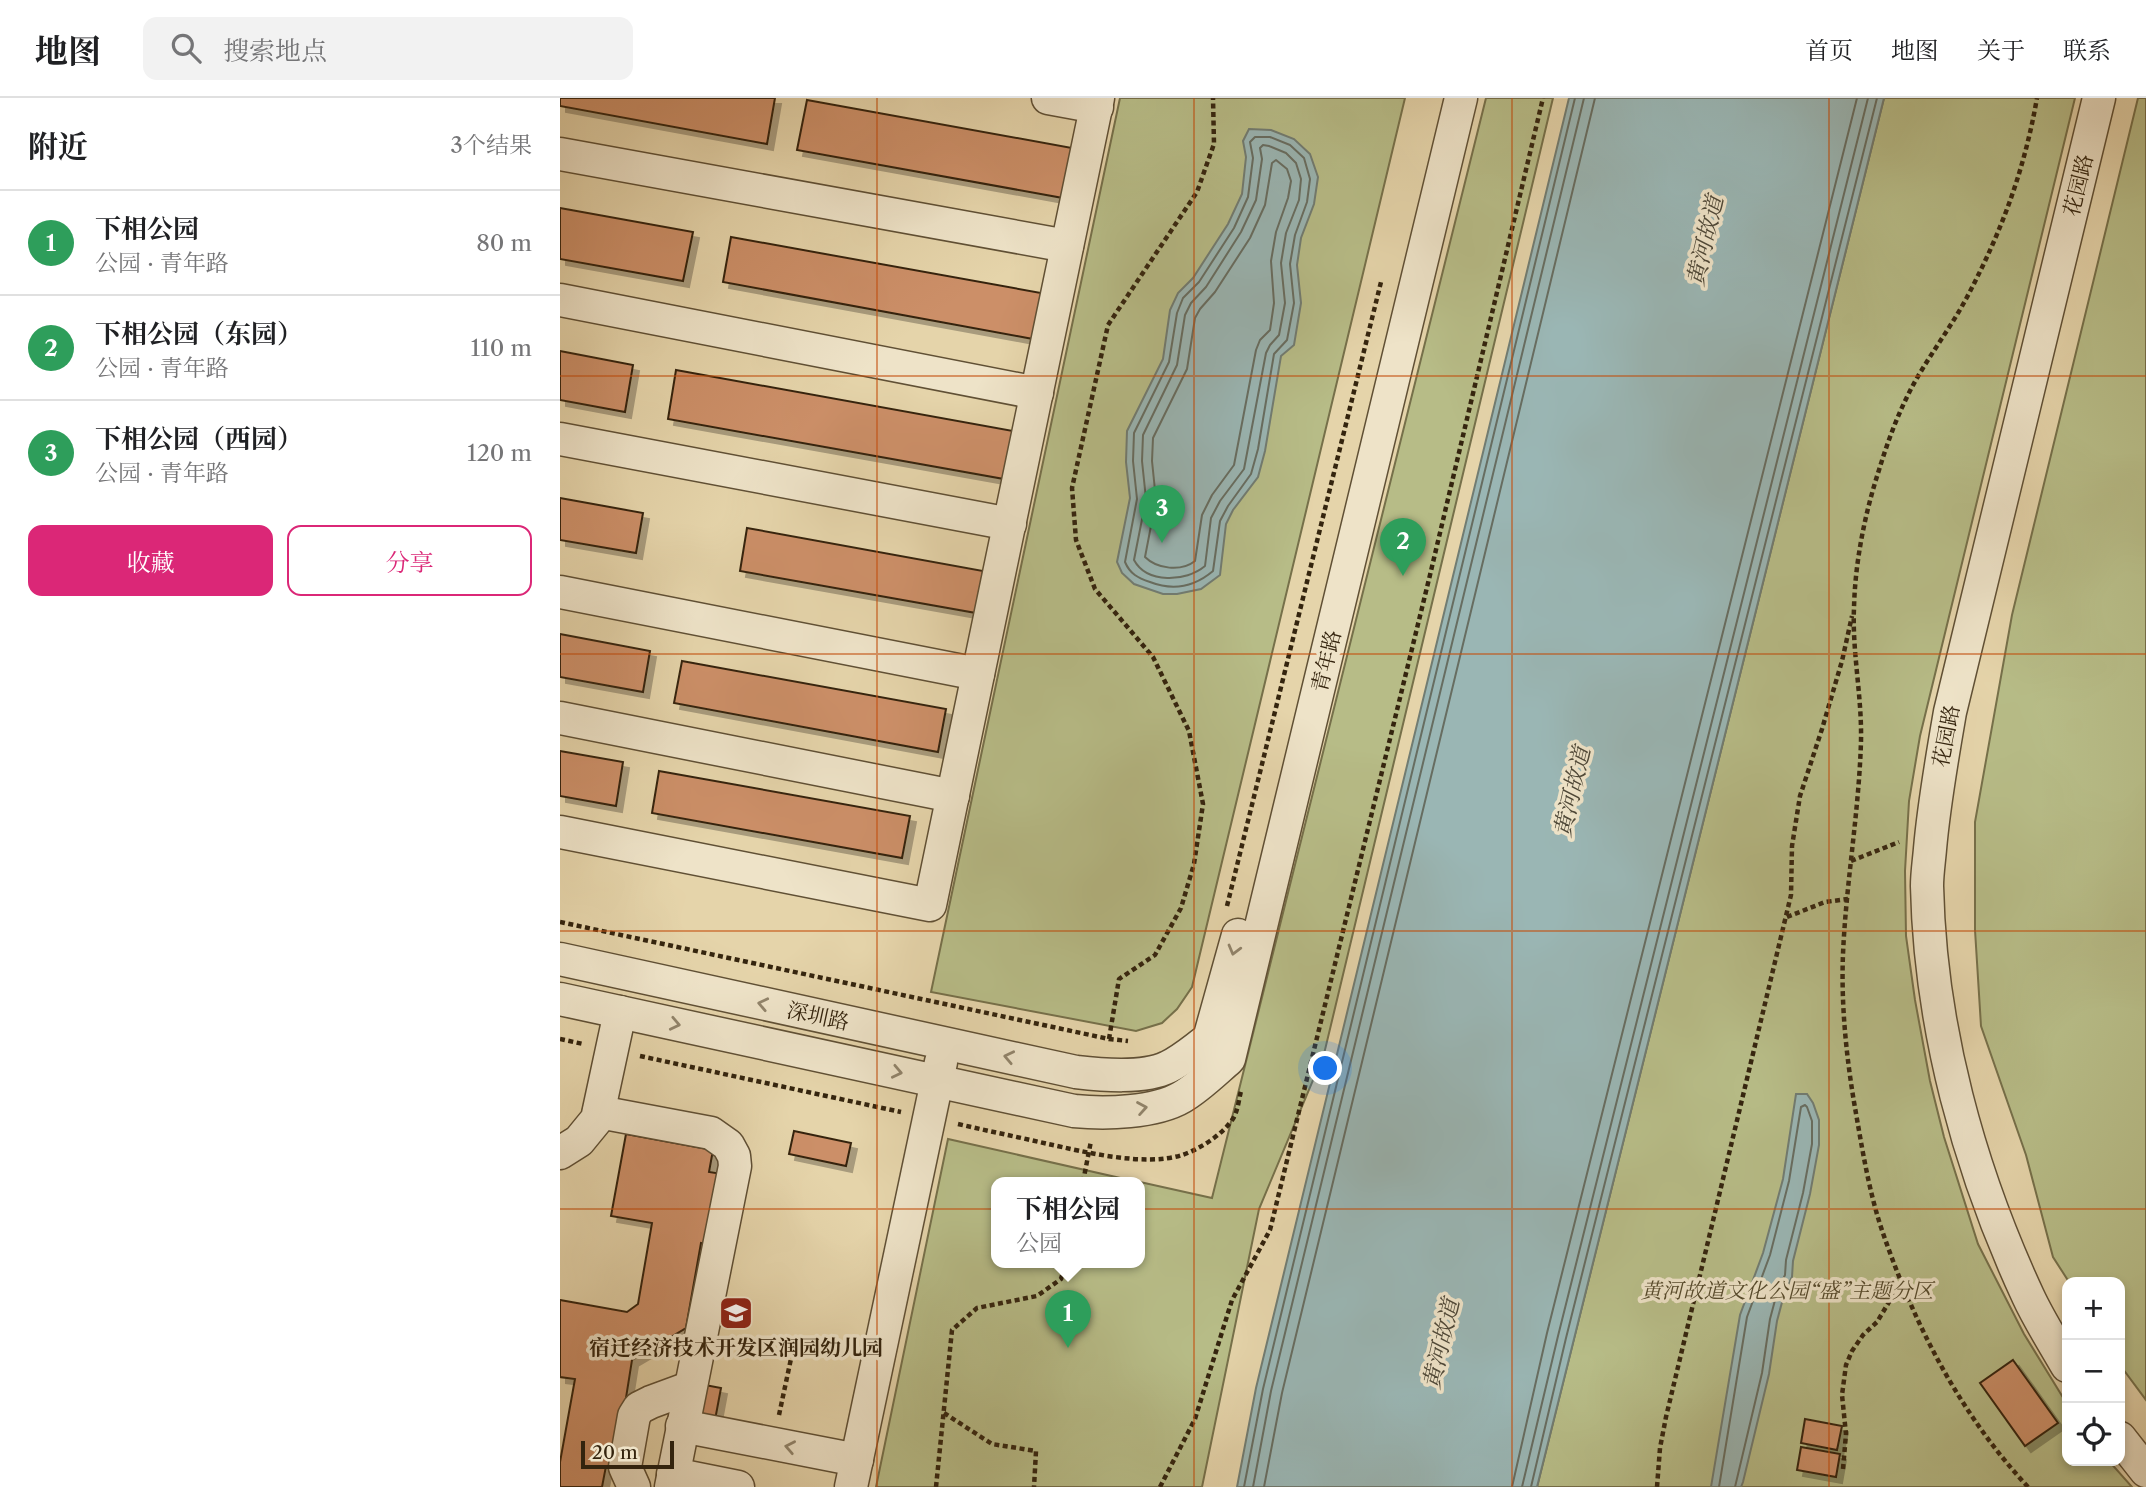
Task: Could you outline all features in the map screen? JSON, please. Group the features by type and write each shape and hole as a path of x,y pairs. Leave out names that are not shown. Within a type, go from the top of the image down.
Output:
{"street":[{"path":"560,832 930,905 1097,102 1048,98"},
{"name":"青年路","path":"1089,1073 1135,1075 1167,1068 1209,1039 1267,826 1442,98"},
{"name":"青年路","path":"1085,1112 1143,1109 1180,1099 1229,1059 1461,98"},
{"name":"花园路","path":"2062,1357 2029,1299 1999,1230 1970,1142 1947,1060 1935,982 1927,884 1934,804 1950,712 2099,98"},
{"path":"560,154 1067,246"},
{"path":"560,300 1037,393"},
{"path":"560,439 1010,524"},
{"path":"560,592 978,674"},
{"path":"560,718 953,796"},
{"name":"深圳路","path":"560,959 1089,1073"},
{"name":"深圳路","path":"560,999 1085,1112"},
{"path":"560,1153 579,1141 597,1119 620,1012"},
{"path":"682,1426 854,1474 945,1043"},
{"path":"599,1112 711,1133 728,1146 734,1156 735,1166 672,1481 738,1487"},
{"path":"635,1487 625,1467 634,1416 639,1408 689,1388"},
{"path":"2125,1444 2146,1471"}],"path":[{"path":"1089,1073 1109,1039 1119,979 1155,955 1181,908 1194,863 1203,804 1189,732 1153,657 1095,589 1076,540 1072,488 1108,325 1196,192 1214,144 1213,98"},
{"path":"1160,1487 1195,1419 1232,1300 1270,1230 1543,98"},
{"path":"1225,913 1383,275"},
{"path":"1657,1487 1666,1417 1791,895 1792,846 1800,796 1826,718 1853,609"},
{"path":"1851,861 1932,829"},
{"path":"1786,917 1825,902 1848,899"},
{"path":"560,922 1109,1039 1137,1041"},
{"path":"560,1039 1088,1153 1125,1158 1182,1155 1209,1141 1235,1116 1243,1082"},
{"path":"1084,1177 1088,1153 1085,1112"},
{"path":"936,1487 952,1330 977,1308 1037,1296 1061,1279 1064,1268"},
{"path":"1843,1469 1846,1434 1842,1395 1846,1365 1852,1351 1863,1335 1877,1322 1902,1281"},
{"path":"944,1413 992,1444 1036,1451 1034,1487"}],"green space":[{"path":"1120,98 1405,98 1192,987 1177,1009 1162,1023 1136,1031 931,992"},
{"path":"1486,98 1553,98 1324,1054 1259,1209 1202,1487 876,1487 948,1139 1116,1177 991,1177 991,1268 1145,1268 1145,1183 1212,1198"},
{"name":"黄河故道文化公园“盛”主题分区","path":"1884,98 2075,98 1920,736 1909,801 1905,871 1906,936 1930,1081 1944,1137 1978,1244 2024,1334 2062,1396 2062,1466 2113,1466 2132,1487 1537,1487"},
{"path":"2138,98 2146,98 2146,1400 2125,1372 2125,1277 2066,1277 2053,1257 2026,1155 1981,1026 1975,930 1975,822 2012,615"}],"water":[{"name":"黄河故道","path":"1569,98 1884,98 1537,1487 1237,1487 1256,1388"},
{"path":"1249,129 1271,130 1294,139 1310,154 1318,177 1314,204 1301,238 1297,265 1301,303 1294,345 1281,356 1258,477 1226,524 1220,575 1201,589 1163,594 1134,584 1122,573 1117,562 1130,498 1126,462 1127,431 1163,359 1170,310 1178,293 1193,278 1228,224 1242,194 1246,157 1243,141"},
{"path":"1796,1094 1807,1094 1819,1120 1819,1145 1810,1194 1793,1261 1792,1277 1785,1291 1777,1321 1769,1374 1743,1482 1741,1487 1711,1487 1740,1315 1763,1253 1783,1179"}],"building":[{"path":"560,98 775,98 767,144 560,106"},
{"path":"807,100 1072,148 1063,198 797,150"},
{"path":"560,208 693,232 683,281 560,259"},
{"path":"731,237 1041,293 1033,339 723,282"},
{"path":"560,351 633,365 625,412 560,400"},
{"path":"676,370 1013,431 1004,479 668,419"},
{"path":"560,498 643,513 636,553 560,540"},
{"path":"747,528 983,571 976,613 740,571"},
{"path":"560,634 650,651 643,692 560,677"},
{"path":"682,661 946,709 938,752 674,703"},
{"path":"560,751 623,762 616,806 560,796"},
{"path":"659,771 910,816 902,858 652,813"},
{"path":"794,1131 851,1143 846,1166 789,1154"},
{"path":"626,1134 713,1150 709,1172 722,1174 705,1244 701,1243 686,1328 632,1360 615,1467 606,1466 602,1487 560,1487 560,1462 575,1379 560,1377 560,1300 627,1312 638,1304 652,1223 611,1216"},
{"path":"2013,1360 2058,1423 2025,1446 1980,1383"},
{"path":"705,1385 721,1388 715,1420 699,1417"},
{"path":"1805,1419 1842,1426 1837,1450 1801,1443"},
{"path":"1801,1447 1840,1454 1836,1477 1797,1470"}],"place":[{"name":"下相公园（西园）","path":"1162,543"},
{"name":"下相公园（东园）","path":"1403,576"},
{"name":"宿迁经济技术开发区润园幼儿园","path":"736,1313"},
{"name":"下相公园","path":"1068,1348"}]}
